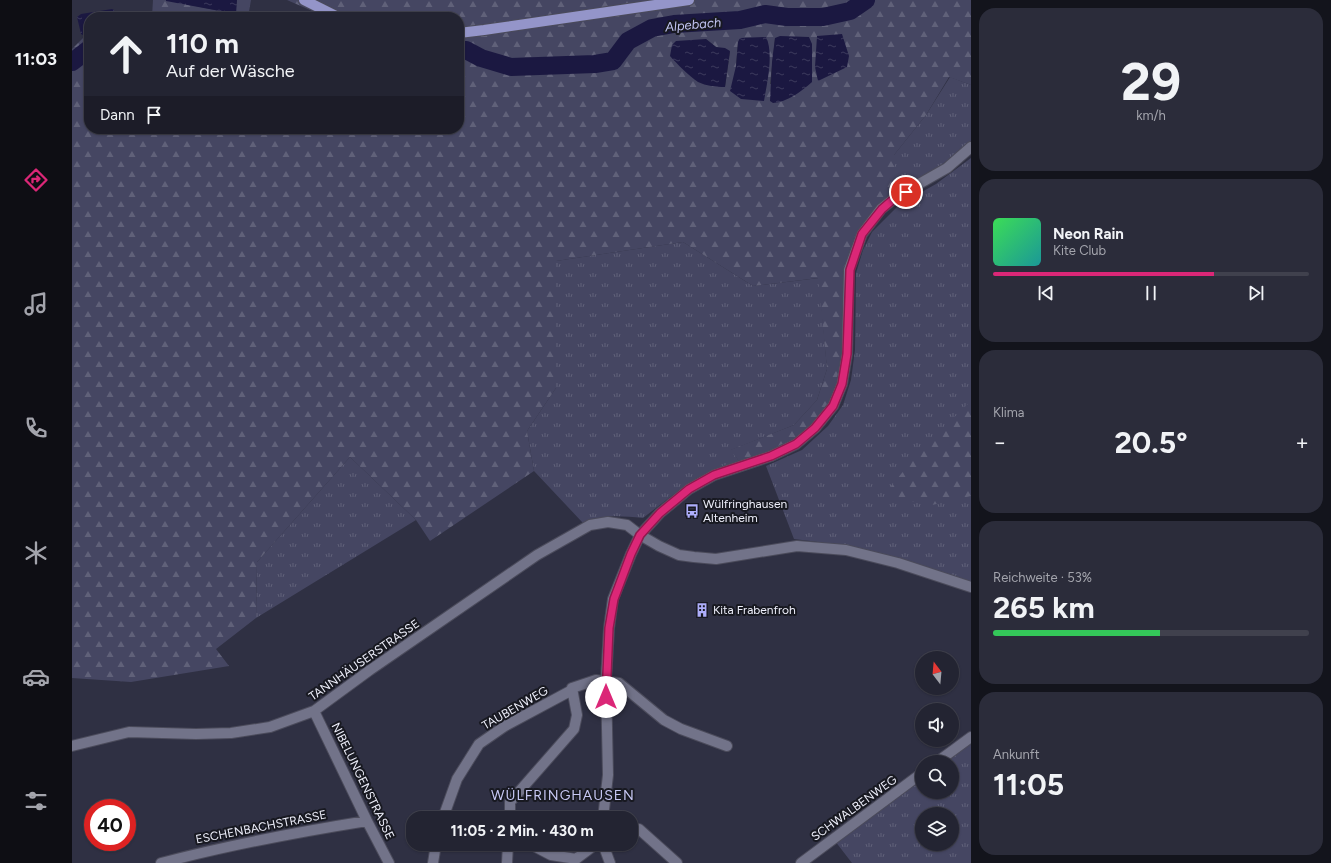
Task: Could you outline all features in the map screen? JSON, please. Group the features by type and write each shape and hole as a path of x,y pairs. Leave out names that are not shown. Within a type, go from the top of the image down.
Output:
{"main road":[{"path":"304,0 328,12"},
{"path":"464,32 689,0"}],"street":[{"path":"603,811 608,775 606,681 609,628 614,599 640,535 660,513 689,489 714,475 771,456 796,444 815,428 833,406 842,384 847,354 850,270 862,234 882,209 896,197 947,168 971,147"},
{"name":"TANNHÄUSERSTRASSE","path":"72,746 129,732 196,734 230,733 270,727 314,711 370,670 537,555 590,525 608,522 627,526 640,535 679,556 716,558 797,546 846,550 898,563 971,586"},
{"name":"TAUBENWEG","path":"446,811 457,779 479,744 504,726 572,690 572,688 596,680 606,681"},
{"path":"606,681 619,683 664,720 681,729 727,746"},
{"path":"510,811 510,802 574,729 577,715 572,688"},
{"name":"NIBELUNGENSTRASSE","path":"314,711 388,863"},
{"path":"947,755 971,737"},
{"name":"SCHWALBENWEG","path":"801,863 915,778"},
{"name":"ESCHENBACHSTRASSE","path":"161,863 264,838 367,821"},
{"path":"638,829 677,863"},
{"path":"433,863 435,851"},
{"path":"507,863 508,851"},
{"path":"542,851 551,856 575,861 587,851"},
{"path":"606,851 610,863"}],"green space":[{"path":"153,0 166,0 225,12 152,12"},
{"path":"237,0 251,0 249,12 235,12"},
{"path":"287,0 971,0 971,85 949,77 926,115 894,155 894,193 858,234 843,353 837,383 830,403 812,426 795,439 768,452 739,461 730,450 794,425 817,400 827,369 818,278 753,286 683,242 556,261 556,388 527,431 534,471 430,541 416,520 350,457 257,562 256,618 216,649 229,666 131,682 72,678 72,49 83,38 84,134 464,134 464,12 315,12","holes":["766,37 736,66 738,42","775,38 812,44 812,82 770,84","706,39 716,47 730,52 725,87"]},
{"path":"950,77 971,85 971,141 939,167 894,193 894,155 926,115"},
{"path":"971,158 971,582 884,555 839,545 794,539 766,466 802,450 828,426 843,405 851,380 855,350 856,273 863,250 872,232 899,205 936,184"},
{"path":"683,242 753,286 819,278 827,369 817,400 794,425 731,450 739,461 708,472 687,484 643,518 620,516 606,517 583,523 534,471 527,431 556,388 556,261"},
{"path":"971,401 971,496 932,505 898,499 891,486 922,449"},
{"path":"350,457 416,520 256,618 257,562"},
{"path":"971,742 971,863 852,863 835,841 915,783 915,799 959,799 959,755 953,755"}],"water":[{"path":"237,0 236,12 225,12 166,1"},
{"path":"112,9 114,12 93,12"},
{"path":"84,14 84,36 81,34 77,17"},
{"path":"842,34 849,56 847,67 818,81 815,67 817,36"},
{"path":"780,36 809,37 812,44 812,82 794,96 783,101 773,103 770,101 772,62 775,38"},
{"path":"766,37 770,60 764,101 741,99 730,91 736,66 738,42 740,38"},
{"path":"706,39 716,47 725,48 730,51 725,87 711,86 698,82 683,70 670,56 672,45 676,41"}],"waterway":[{"name":"Alpebach","path":"464,50 481,58 511,67 595,64 613,61 628,41 652,28 674,24 740,20 765,14 787,17 823,17 850,11 866,0"},
{"name":"Alpebach","path":"72,62 84,53"}],"place":[{"name":"Wülfringhausen Altenheim","path":"692,511"},
{"name":"Kita Frabenfroh","path":"702,610"}],"district":[{"name":"WÜLFRINGHAUSEN","path":"563,795"}],"route":[{"path":"606,697 609,628 614,599 640,535 660,513 689,489 714,475 771,456 796,444 815,428 833,406 842,384 847,354 850,270 862,234 882,209 896,197 906,192"}]}
